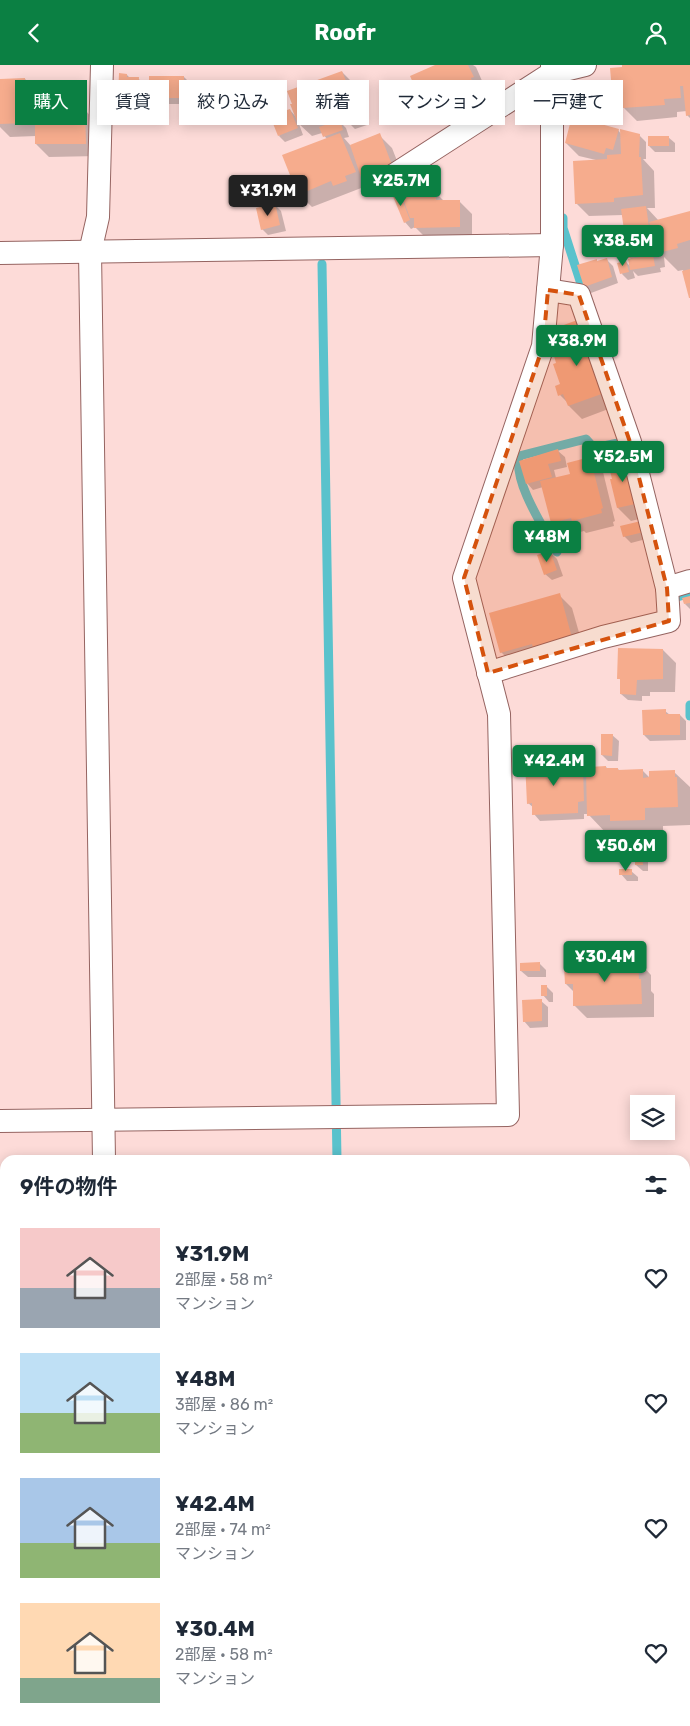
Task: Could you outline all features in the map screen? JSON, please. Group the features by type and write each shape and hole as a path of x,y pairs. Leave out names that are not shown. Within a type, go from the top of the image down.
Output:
{"street":[{"path":"102,65 98,217 90,252 104,1155"},
{"path":"383,182 552,69 585,65"},
{"path":"0,1121 508,1115 499,714 464,578 543,346 552,245 552,69"},
{"path":"0,253 552,245"},
{"path":"488,673 603,637 669,621 667,588 630,442 579,295 548,290"},
{"path":"667,588 690,581"}],"highlighted area":[{"path":"548,290 579,295 630,442 667,588 669,621 488,673 464,578 543,346"}],"building":[{"path":"435,65 468,65 474,77 471,78 472,80 412,80 410,76"},
{"path":"622,65 690,65 690,115 686,116 683,86 680,86 681,98 664,99 665,105 623,108 623,80 611,80 610,68 622,67"},
{"path":"342,71 346,80 317,80"},
{"path":"119,73 127,74 127,77 139,77 139,80 119,80"},
{"path":"149,76 184,76 184,80 179,80 179,98 169,98 169,80 149,80"},
{"path":"25,78 25,80 15,80 15,123 0,124 0,79"},
{"path":"297,87 297,122 290,104 292,104 287,91"},
{"path":"290,109 298,128 278,136 274,125 287,125 287,110"},
{"path":"35,125 85,125 86,144 35,144"},
{"path":"342,125 343,130 323,137 319,127"},
{"path":"570,125 605,125 619,129 613,150 606,148 604,154 565,143"},
{"path":"620,129 640,134 639,157 641,157 643,195 614,198 614,202 575,204 573,161 607,159 607,155 621,154"},
{"path":"340,133 356,172 345,176 347,181 333,186 331,181 298,195 282,155"},
{"path":"380,133 393,168 362,180 350,145"},
{"path":"648,136 669,136 669,146 648,146"},
{"path":"399,191 410,220 404,223 392,194"},
{"path":"400,191 436,191 436,200 460,200 460,227 414,228 414,218 410,218"},
{"path":"275,203 280,225 261,230 256,208"},
{"path":"646,206 653,255 628,258 621,209"},
{"path":"690,211 690,240 677,244 678,248 658,253 649,222"},
{"path":"653,255 655,266 630,270 628,259"},
{"path":"607,258 612,277 584,287 577,265"},
{"path":"626,261 629,272 620,274 617,263"},
{"path":"690,269 690,298 689,298 682,271"},
{"path":"580,319 607,392 568,406 563,394 558,396 555,386 560,384 553,364 556,363 554,356 561,353 558,345 565,342 561,326"},
{"path":"620,444 622,452 610,456 608,448"},
{"path":"558,449 561,461 548,464 552,477 526,484 519,461"},
{"path":"590,457 603,508 601,509 602,513 572,521 571,518 551,523 540,481 570,474 567,463"},
{"path":"629,458 640,503 617,508 608,463"},
{"path":"641,521 644,532 623,537 620,526"},
{"path":"550,551 557,570 544,575 537,555"},
{"path":"560,593 572,638 533,648 532,644 500,653 489,613"},
{"path":"690,596 690,603 684,604 682,598"},
{"path":"618,648 663,649 663,679 637,680 636,695 620,694 620,679 617,679"},
{"path":"666,709 666,714 680,714 680,735 643,735 642,710"},
{"path":"601,734 613,734 612,756 601,755"},
{"path":"539,760 539,762 562,761 562,766 578,765 578,767 583,767 584,801 578,802 578,813 532,815 532,803 527,804 525,761"},
{"path":"606,766 606,768 618,768 618,770 643,769 643,778 649,777 649,771 675,770 678,807 645,808 645,820 610,821 610,815 587,816 586,770 589,770 589,767"},
{"path":"635,853 642,853 643,865 635,865"},
{"path":"619,869 632,869 632,875 619,875"},
{"path":"638,960 642,1004 573,1006 573,984 565,984 564,966 576,965 576,962"},
{"path":"540,962 540,971 520,971 520,963"},
{"path":"541,985 547,985 547,996 541,996"},
{"path":"542,999 542,1021 523,1022 522,1000"}],"waterway":[{"path":"563,218 563,228 583,290"},
{"path":"322,264 337,1155"},
{"path":"557,552 525,492 521,479 519,456 586,439 594,448 623,442"},
{"path":"674,598 690,593"},
{"path":"690,705 690,716"}]}
